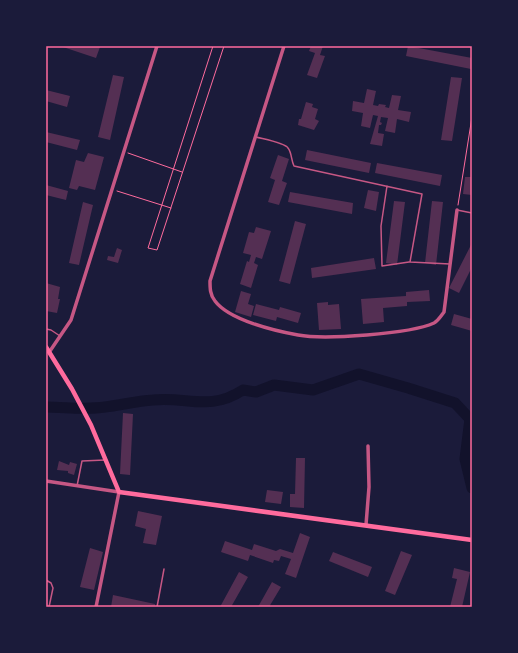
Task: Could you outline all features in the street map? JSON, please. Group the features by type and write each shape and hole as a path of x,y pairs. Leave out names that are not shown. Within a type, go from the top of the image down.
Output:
{"main road":[{"path":"48,349 91,425 107,460 119,492 472,540"}],"street":[{"path":"48,349 60,336 71,320 157,46"},
{"path":"284,46 210,287 214,300 219,306 240,318 269,328 299,335 347,336 418,328 434,323 444,312 457,210"},
{"path":"366,525 369,487 368,446"},
{"path":"46,481 119,492 96,607"}],"lane":[{"path":"256,137 286,145 290,150 291,161 294,166 422,194 410,262"},
{"path":"387,186 381,226 382,266 410,262 450,264"},
{"path":"457,210 472,212"},
{"path":"46,329 60,336"},
{"path":"77,486 82,461 107,460"},
{"path":"157,607 164,569"},
{"path":"46,580 51,583 53,588 49,607"}],"path":[{"path":"213,46 148,248 157,250 224,46"},
{"path":"457,210 472,117"},
{"path":"124,152 182,172"},
{"path":"112,190 171,208"}],"building":[{"path":"60,46 96,46 100,47 96,58"},
{"path":"311,46 323,46 320,55 325,56 317,78 307,75 315,53 309,51"},
{"path":"408,46 472,58 471,69 406,56"},
{"path":"113,75 124,77 110,140 98,137"},
{"path":"451,77 462,78 452,141 441,140"},
{"path":"367,89 376,91 373,105 386,105 385,107 389,108 392,95 401,96 398,110 411,112 409,122 397,119 395,133 385,131 388,118 381,117 380,122 382,123 379,125 378,133 384,134 382,146 370,144 378,116 373,115 370,128 361,126 363,113 352,111 353,101 364,103"},
{"path":"46,90 70,96 67,107 46,101"},
{"path":"306,102 313,104 312,107 318,109 315,119 319,121 314,130 298,125"},
{"path":"46,132 80,140 77,150 46,142"},
{"path":"307,150 371,163 369,173 305,160"},
{"path":"88,153 104,157 95,190 79,186 77,190 69,188 76,160 84,162"},
{"path":"278,155 289,159 282,181 287,183 279,205 268,202 275,180 270,178"},
{"path":"377,163 442,175 440,186 375,173"},
{"path":"465,177 472,177 472,195 463,194"},
{"path":"46,185 68,191 66,200 46,195"},
{"path":"368,190 379,192 376,211 364,208"},
{"path":"290,192 353,203 352,214 288,202"},
{"path":"394,201 405,202 397,265 386,263"},
{"path":"432,201 443,202 436,265 425,263"},
{"path":"83,202 93,205 79,265 69,263"},
{"path":"295,221 306,224 290,284 279,281"},
{"path":"256,227 271,231 262,259 256,257 254,263 258,265 251,288 240,284 247,261 249,262 251,255 243,253 249,232 254,233"},
{"path":"472,243 472,267 459,293 449,288"},
{"path":"117,248 122,250 118,263 107,260 108,256 114,257"},
{"path":"374,258 376,269 312,278 311,268"},
{"path":"46,283 60,287 58,299 60,299 57,313 46,311"},
{"path":"429,290 430,301 407,302 407,306 383,308 384,322 363,324 361,299 406,296 406,292"},
{"path":"241,291 251,294 248,304 254,306 251,317 235,312"},
{"path":"328,302 328,305 339,304 341,329 319,330 317,303"},
{"path":"256,304 279,310 280,307 301,313 298,323 277,317 276,321 253,315"},
{"path":"454,314 472,319 472,331 451,325"},
{"path":"123,413 133,414 130,475 120,474"},
{"path":"296,458 305,458 304,508 290,507 290,494 295,494"},
{"path":"59,461 69,465 70,462 77,464 74,475 68,473 68,471 57,470"},
{"path":"267,490 283,492 281,504 265,502"},
{"path":"138,511 162,516 156,545 143,543 146,529 135,526"},
{"path":"300,533 310,537 296,578 285,574 291,559 281,556 279,561 274,560 273,563 250,555 248,561 221,552 225,541 252,550 254,544 276,551 280,549 293,553"},
{"path":"90,548 103,552 94,590 80,587"},
{"path":"401,551 412,555 395,595 385,591"},
{"path":"333,552 372,567 368,577 329,561"},
{"path":"454,568 470,572 462,607 450,607 457,579 452,578"},
{"path":"239,572 248,577 231,607 220,607"},
{"path":"272,582 281,587 269,607 258,607"},
{"path":"113,595 155,604 155,607 111,607"}],"waterway":[{"path":"46,407 98,408 141,401 165,399 209,402 231,397 243,390 256,392 274,385 313,390 359,374 455,403 470,419 465,459 472,488"}]}
